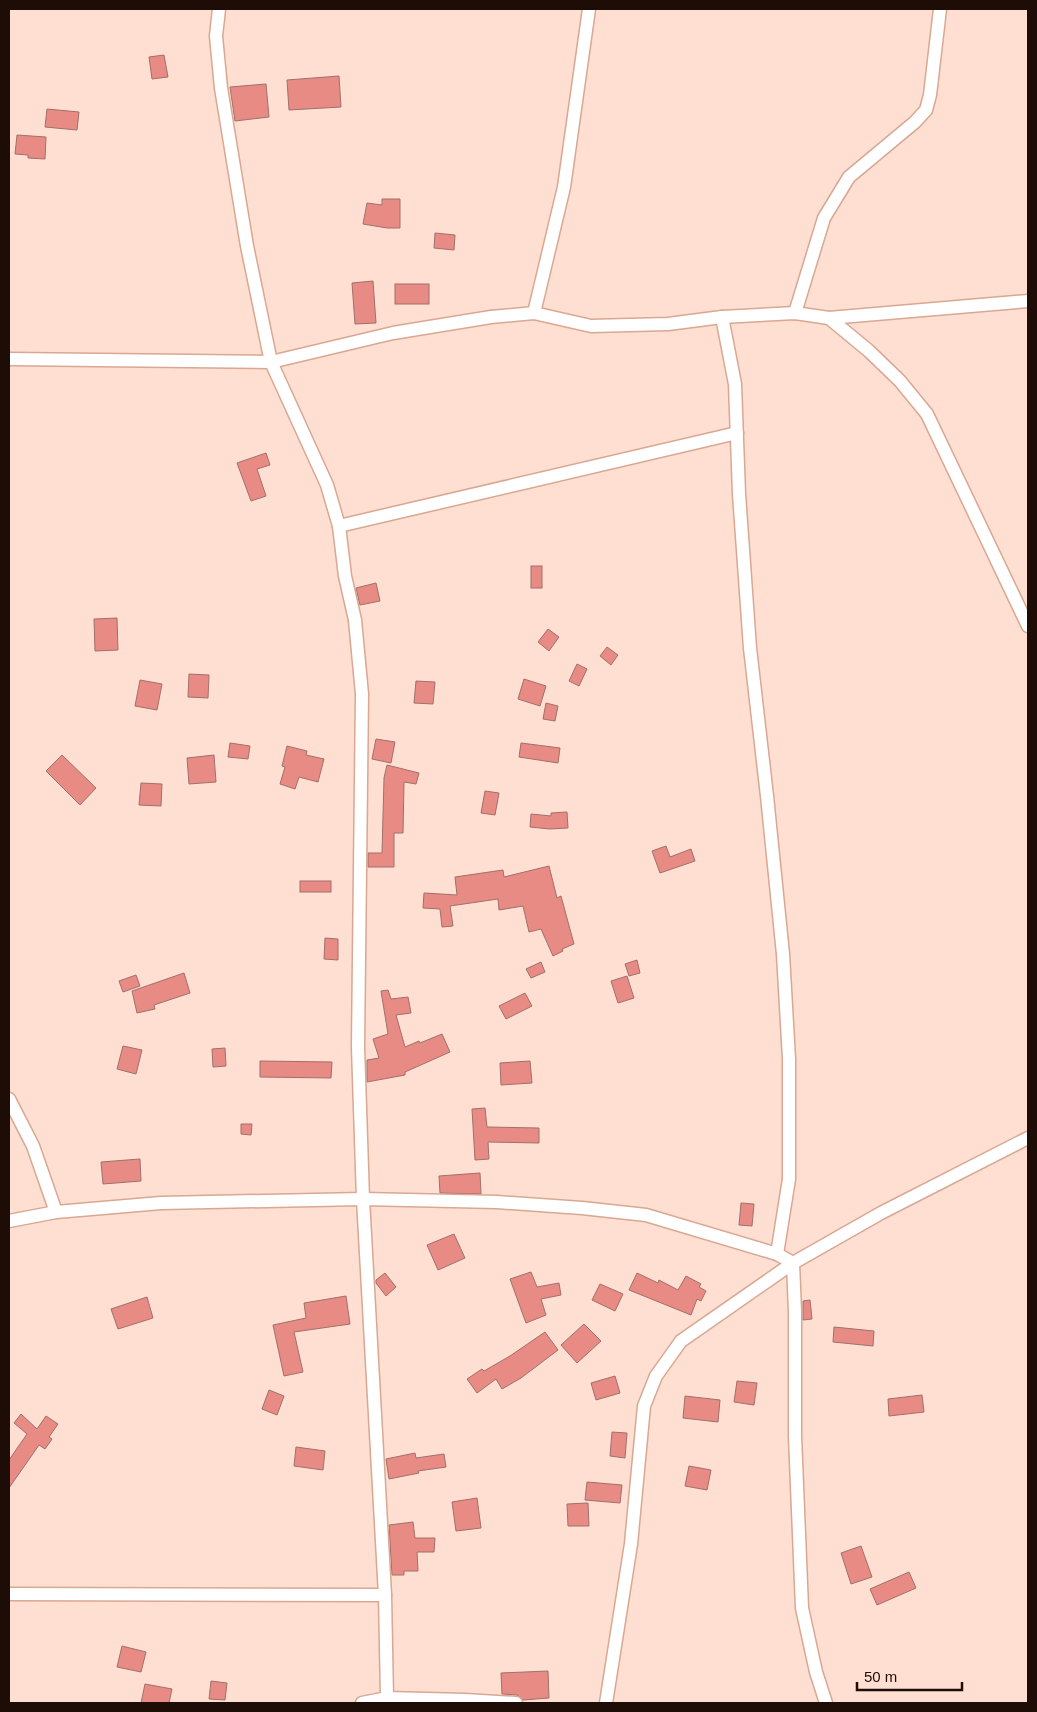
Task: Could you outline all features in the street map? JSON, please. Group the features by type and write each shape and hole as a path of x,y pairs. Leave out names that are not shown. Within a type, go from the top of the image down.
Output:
{"street":[{"path":"219,9 216,36 221,88 247,246 271,362 327,485 339,526 345,576 356,620 362,694 358,1047 363,1199 385,1595 388,1700"},
{"path":"534,313 564,187 589,9"},
{"path":"795,312 824,218 849,177 916,122 926,110 930,95 940,9"},
{"path":"9,359 271,362 393,333 492,317 534,313 591,326 668,324 722,317 795,312 830,318 1028,301"},
{"path":"722,317 735,384 750,648 767,796 784,973 788,1059 789,1179 777,1254"},
{"path":"830,318 869,351 900,381 927,414 1028,626"},
{"path":"339,526 737,433"},
{"path":"9,1099 33,1146 56,1212"},
{"path":"606,1703 631,1544 644,1406 656,1376 681,1341 794,1263 881,1213 1028,1138"},
{"path":"9,1221 56,1212 161,1203 363,1199 497,1202 646,1215 777,1254 794,1263"},
{"path":"794,1263 796,1312 795,1436 802,1608 816,1672 826,1703"},
{"path":"9,1594 385,1595"},
{"path":"362,1703 388,1700 465,1700 516,1703"}],"building":[{"path":"164,55 168,77 152,79 149,57"},
{"path":"339,76 341,107 289,110 287,80"},
{"path":"266,84 269,117 235,121 230,87"},
{"path":"47,109 79,112 77,130 45,127"},
{"path":"17,135 46,137 45,159 28,158 28,155 15,154"},
{"path":"382,199 400,199 400,228 363,224 367,203 382,205"},
{"path":"435,233 455,235 454,250 434,248"},
{"path":"373,281 376,323 355,324 352,283"},
{"path":"395,284 429,284 429,304 395,304"},
{"path":"266,453 270,465 257,469 266,496 251,501 237,463"},
{"path":"531,566 542,566 542,588 531,588"},
{"path":"376,583 380,601 360,605 356,588"},
{"path":"117,618 118,650 95,651 94,619"},
{"path":"548,629 559,637 549,651 538,642"},
{"path":"607,647 618,655 611,665 600,656"},
{"path":"577,664 587,669 579,686 569,681"},
{"path":"189,674 209,675 208,698 188,697"},
{"path":"524,679 546,686 540,706 518,699"},
{"path":"140,680 162,684 157,710 135,706"},
{"path":"416,681 435,682 433,704 414,703"},
{"path":"546,703 558,706 555,721 543,719"},
{"path":"376,739 395,742 391,763 372,759"},
{"path":"230,743 250,746 248,759 228,757"},
{"path":"521,743 560,748 558,763 519,757"},
{"path":"287,746 307,751 306,755 324,759 318,782 299,777 295,789 280,784 285,767 282,766"},
{"path":"62,755 96,788 80,805 46,771"},
{"path":"214,755 216,782 189,784 187,758"},
{"path":"387,765 419,773 416,784 404,782 403,833 394,833 394,867 368,867 368,853 382,853 384,778"},
{"path":"141,783 162,784 161,806 139,805"},
{"path":"485,791 499,793 495,815 481,813"},
{"path":"567,812 568,828 530,827 531,814 551,816 551,813"},
{"path":"666,846 670,857 691,849 695,861 660,873 652,851"},
{"path":"549,866 557,898 561,896 574,944 562,949 563,951 553,956 541,929 529,932 523,906 499,910 498,899 450,906 453,926 442,927 440,909 423,908 424,893 457,895 455,877 503,870 504,877"},
{"path":"300,881 331,881 331,892 300,892"},
{"path":"325,938 338,939 338,960 324,959"},
{"path":"637,960 640,973 629,976 625,964"},
{"path":"541,962 545,972 531,978 526,969"},
{"path":"184,973 190,993 154,1005 155,1009 137,1013 132,991"},
{"path":"136,975 140,986 123,992 119,981"},
{"path":"627,976 634,998 618,1003 611,981"},
{"path":"388,990 391,999 408,997 411,1013 396,1015 405,1047 442,1034 450,1052 405,1072 405,1075 367,1082 367,1060 379,1058 373,1039 388,1034 381,991"},
{"path":"525,993 532,1006 506,1019 499,1006"},
{"path":"123,1046 142,1050 136,1074 117,1069"},
{"path":"225,1048 226,1066 213,1067 212,1049"},
{"path":"260,1061 332,1062 331,1078 260,1077"},
{"path":"530,1061 532,1083 501,1085 500,1063"},
{"path":"485,1108 487,1127 539,1128 539,1143 488,1142 489,1159 475,1160 472,1109"},
{"path":"241,1124 252,1124 251,1135 241,1134"},
{"path":"140,1159 141,1181 103,1184 101,1162"},
{"path":"480,1173 481,1194 440,1193 439,1176"},
{"path":"741,1203 754,1204 752,1226 739,1225"},
{"path":"454,1234 465,1258 438,1270 427,1245"},
{"path":"531,1272 537,1287 559,1283 561,1295 541,1299 546,1315 526,1323 510,1279"},
{"path":"385,1273 396,1287 386,1296 376,1283 376,1280"},
{"path":"637,1273 658,1283 659,1280 678,1290 686,1276 701,1284 699,1287 706,1291 701,1301 697,1299 691,1315 629,1290"},
{"path":"600,1284 623,1294 615,1311 592,1300"},
{"path":"346,1296 350,1324 294,1332 303,1372 284,1376 273,1325 306,1318 304,1303"},
{"path":"147,1297 153,1318 118,1329 111,1309"},
{"path":"810,1300 812,1319 803,1320 803,1301"},
{"path":"584,1324 601,1341 577,1363 561,1345"},
{"path":"834,1327 874,1331 873,1346 833,1342"},
{"path":"545,1332 558,1350 521,1378 502,1389 496,1379 477,1393 467,1379 482,1369 484,1371 510,1356"},
{"path":"615,1376 620,1393 596,1400 591,1383"},
{"path":"737,1381 757,1383 754,1405 734,1402"},
{"path":"269,1390 284,1396 277,1415 262,1409"},
{"path":"922,1395 924,1412 889,1416 888,1399"},
{"path":"685,1396 720,1400 718,1422 683,1418"},
{"path":"21,1414 37,1429 46,1416 58,1424 49,1437 52,1439 45,1449 39,1445 9,1488 9,1460 27,1434 14,1423"},
{"path":"612,1432 627,1433 625,1458 610,1456"},
{"path":"296,1447 325,1451 323,1470 294,1466"},
{"path":"415,1453 416,1458 444,1454 446,1467 418,1471 419,1473 389,1479 386,1459"},
{"path":"689,1466 711,1470 707,1490 685,1486"},
{"path":"587,1482 622,1485 620,1503 585,1500"},
{"path":"477,1498 481,1528 456,1531 452,1502"},
{"path":"588,1503 589,1526 568,1526 567,1504"},
{"path":"413,1522 415,1538 435,1538 434,1552 417,1552 418,1571 404,1571 404,1575 392,1575 389,1525"},
{"path":"861,1546 872,1577 851,1584 841,1553"},
{"path":"909,1572 916,1588 877,1605 870,1589"},
{"path":"122,1646 146,1652 141,1672 117,1667"},
{"path":"548,1671 549,1698 523,1700 517,1695 502,1694 501,1673"},
{"path":"211,1681 227,1683 225,1700 209,1699"},
{"path":"145,1684 172,1689 169,1703 141,1703"}]}
